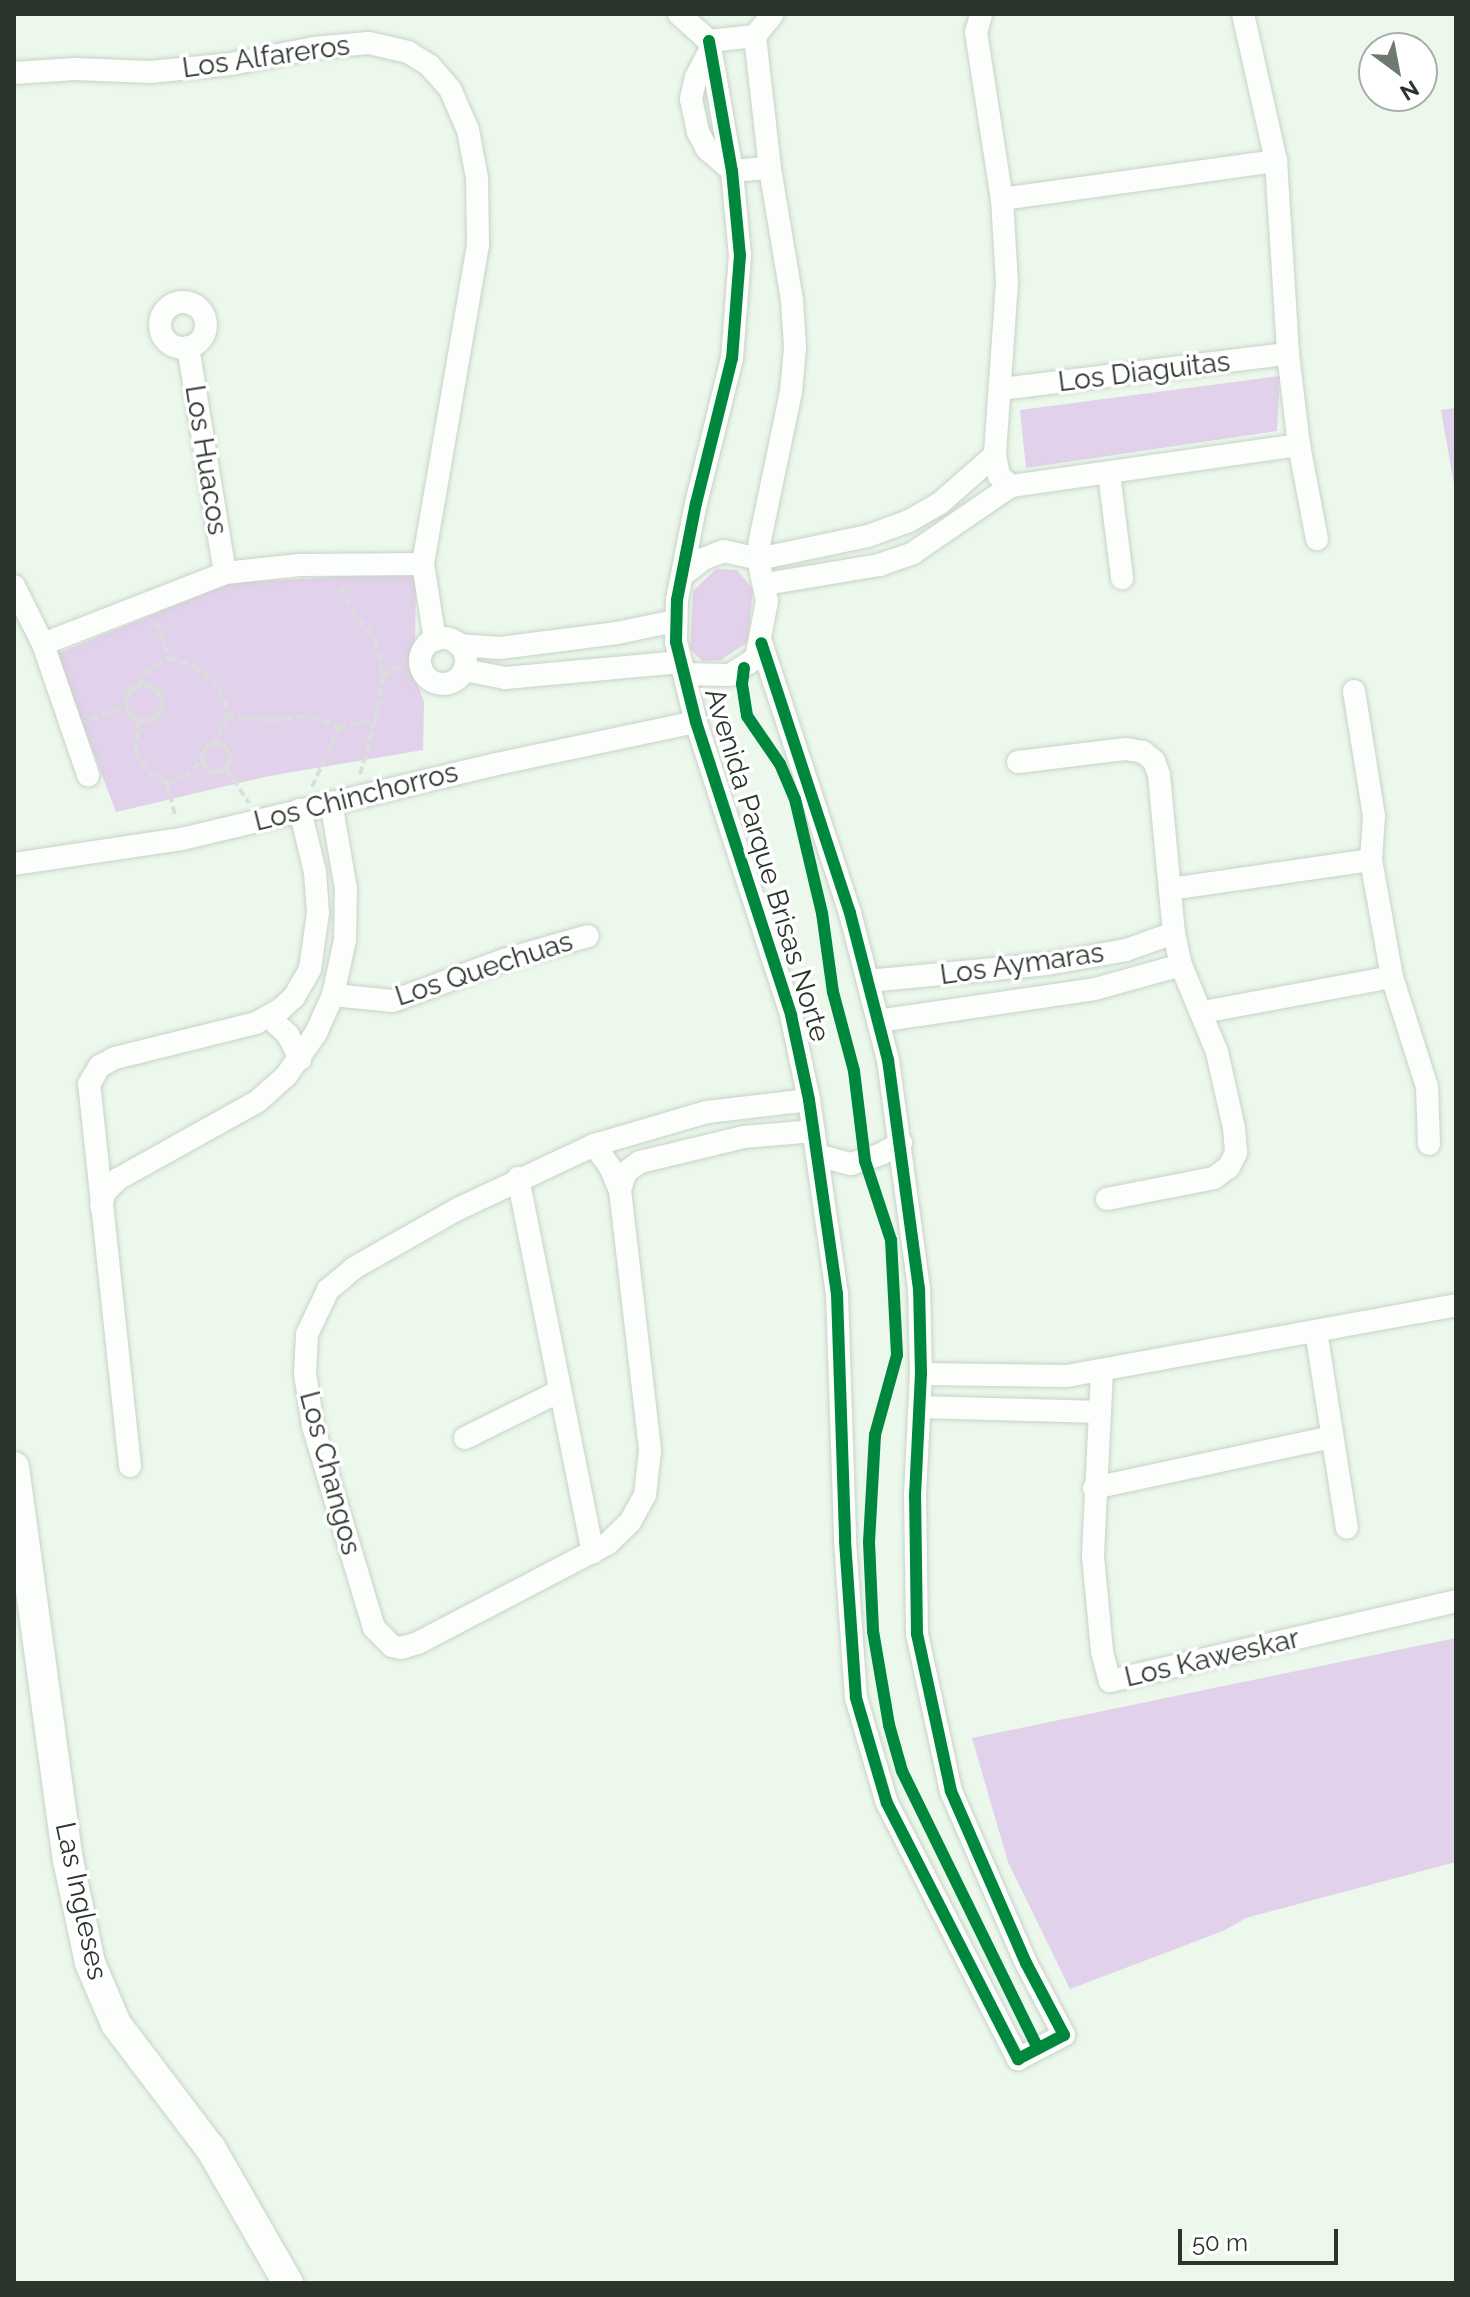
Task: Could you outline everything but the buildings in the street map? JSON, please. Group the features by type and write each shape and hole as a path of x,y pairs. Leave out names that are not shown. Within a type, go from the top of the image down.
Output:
{"street":[{"path":"679,14 709,46 755,36 773,14"},
{"path":"981,14 976,32 1002,199 1007,282 995,455 999,476 1011,486"},
{"path":"1243,14 1276,161 1288,354 1299,445 1317,539"},
{"path":"464,670 505,678 683,668 730,675 756,658 761,643 766,584 758,559 791,392 795,347 792,300 770,168 755,36"},
{"name":"Los Alfareros","path":"14,73 75,69 150,72 231,64 314,48 369,43 408,52 430,66 450,89 468,130 477,178 478,245 423,564 429,644"},
{"name":"Avenida Parque Brisas Norte","path":"709,46 732,171 740,255 732,358 696,503 675,621 696,722 791,1015 809,1100 838,1307 845,1541 856,1698 887,1803 1018,2059 1064,2035 1026,1963 951,1791 917,1634 915,1496 920,1407"},
{"path":"1002,199 1276,161"},
{"path":"732,171 770,168"},
{"name":"Los Huacos","path":"188,347 225,573"},
{"name":"Los Diaguitas","path":"1001,389 1288,354"},
{"path":"766,584 879,565 913,553 1011,486 1299,445"},
{"path":"684,574 703,559 724,551 758,559 868,536 909,521 939,504 995,455"},
{"path":"1109,473 1122,578"},
{"path":"43,644 148,600 225,573 329,564 423,564"},
{"path":"14,586 43,644 88,775"},
{"path":"459,645 466,657 464,670 447,684 433,681 422,671 429,644 448,639 459,645 500,648 617,633 675,621"},
{"path":"761,643 846,901 878,1021 901,1143 919,1289 920,1407 1100,1412"},
{"path":"1354,691 1374,816 1371,860 1392,977 1427,1087 1429,1144"},
{"name":"Los Chinchorros","path":"14,864 182,839 331,802 696,722"},
{"path":"1018,762 1126,749 1143,752 1154,761 1159,775 1174,933 1181,965 1203,1012 1223,1075 1236,1153 1229,1167 1214,1178 1107,1199"},
{"path":"101,1206 111,1185 258,1101 300,1059 333,995 345,940 342,859 331,802"},
{"path":"130,1466 87,1097 89,1084 100,1066 134,1052 205,1038 269,1017 294,997 310,969 317,932 315,872 300,810"},
{"path":"1170,889 1371,860"},
{"name":"Los Aymaras","path":"868,981 1047,964 1126,950 1174,933"},
{"name":"Los Quechuas","path":"333,995 393,1001 504,960 588,936"},
{"name":"Los Aymaras","path":"878,1021 1095,989 1181,965"},
{"path":"1203,1012 1392,977"},
{"path":"269,1017 288,1035 300,1059"},
{"name":"Los Changos","path":"594,1145 610,1167 620,1190 651,1466 645,1495 635,1515 619,1534 593,1553 418,1643 401,1648 392,1646 374,1628 313,1426 305,1373 307,1334 328,1290 354,1268 518,1178 594,1145 707,1112 809,1100"},
{"path":"620,1190 626,1172 640,1162 744,1137 814,1131"},
{"path":"817,1155 851,1164 901,1143"},
{"path":"94,1147 113,1168 123,1172 136,1169"},
{"path":"518,1178 593,1553"},
{"path":"921,1374 997,1378 1067,1376 1456,1305"},
{"path":"1316,1331 1347,1528"},
{"name":"Los Kaweskar","path":"1102,1371 1093,1556 1102,1652 1110,1681 1456,1601"},
{"path":"465,1438 560,1391"},
{"path":"1094,1488 1332,1437"},
{"name":"Las Ingleses","path":"14,1467 68,1860 94,1975 116,2024 211,2149 288,2283"}],"path":[{"path":"329,564 351,610 376,640 383,676 376,719 355,797"},
{"path":"148,600 169,658"},
{"path":"383,676 429,644"},
{"path":"127,707 129,695 145,673 169,658 194,665 212,680 225,700 227,717 215,743 203,751 202,760 205,767 213,772 226,769"},
{"path":"138,686 155,689 162,701 157,715 139,720"},
{"path":"70,727 127,707"},
{"path":"127,707 139,720"},
{"path":"227,717 273,720 311,716 339,727 376,719"},
{"path":"139,720 135,751 149,773 167,783 182,839"},
{"path":"300,810 339,727"},
{"path":"215,743 228,749 231,759 226,769"},
{"path":"167,783 184,777 202,760"},
{"path":"226,769 261,820"}],"shaded area":[{"path":"1280,376 1277,431 1026,468 1020,410"},
{"path":"1456,408 1456,496 1441,410"},
{"path":"716,569 737,570 753,589 748,642 721,660 702,661 690,649 693,591"},
{"path":"416,572 415,655 417,682 424,702 423,750 269,776 116,812 56,654 231,583"},
{"path":"1456,1638 1456,1862 1246,1918 1223,1931 1070,1989 1008,1862 972,1738"}],"cycle path":[{"path":"709,41 732,171 740,255 732,358 696,503 677,600 676,642 696,722 791,1015 809,1100 837,1294 845,1541 856,1698 887,1803 1018,2059 1064,2035 1026,1963 951,1791 917,1634 915,1496 921,1374 919,1289 888,1060 850,913 761,643"},
{"path":"744,668 742,684 747,716 780,764 795,799 822,913 833,992 854,1071 865,1161 891,1240 897,1355 875,1435 869,1542 873,1631 889,1725 902,1771 1038,2049"}]}
